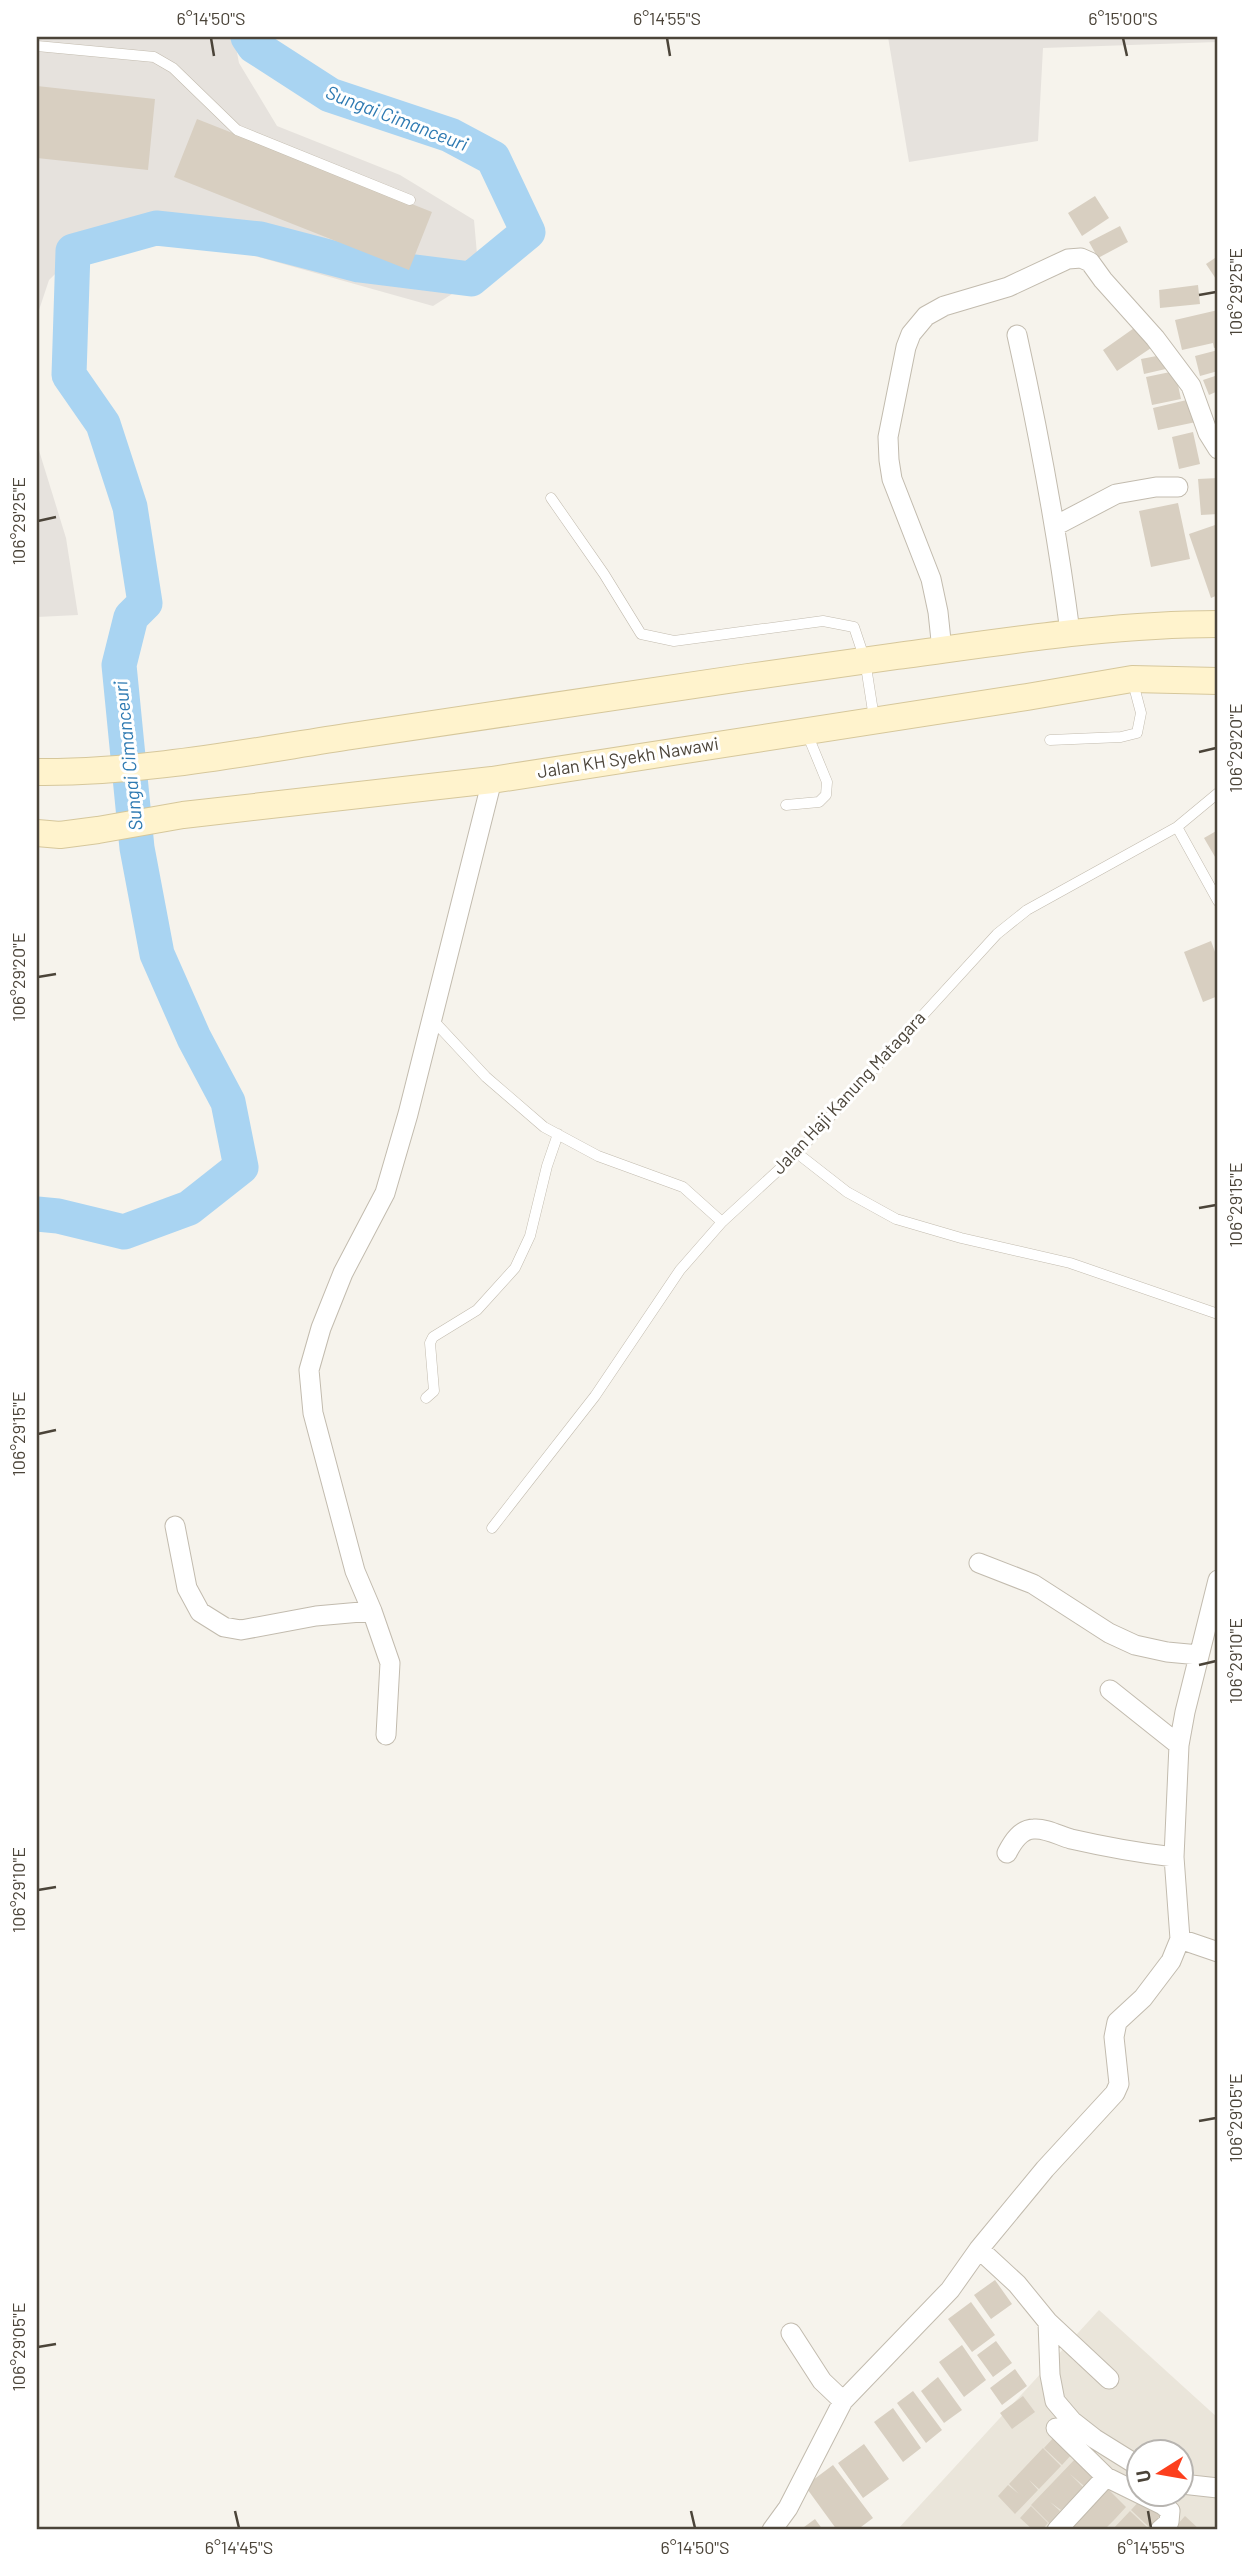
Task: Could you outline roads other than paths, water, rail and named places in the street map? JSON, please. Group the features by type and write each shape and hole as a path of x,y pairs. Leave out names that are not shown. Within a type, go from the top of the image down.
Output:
{"main road":[{"path":"37,772 92,772 183,763 865,660 1070,632 1218,624"},
{"name":"Jalan KH Syekh Nawawi","path":"37,833 60,835 183,815 492,780 1132,679 1218,681"}],"street":[{"path":"942,650 931,579 892,479 889,460 888,437 906,346 911,334 926,316 944,306 1029,279 1069,259 1081,258 1090,262 1156,338 1191,386 1208,433 1218,449"},
{"path":"1017,335 1055,526 1070,632"},
{"path":"1055,526 1116,494 1156,486 1178,487"},
{"path":"386,1735 390,1662 355,1571 313,1413 309,1370 321,1328 343,1273 385,1193 492,780"},
{"path":"175,1526 187,1588 200,1612 224,1627 241,1630 316,1616 372,1611"},
{"path":"979,1563 1033,1584 1109,1633 1135,1645 1167,1652 1199,1654"},
{"path":"772,2530 788,2508 843,2401 950,2290 979,2249 1045,2169 1115,2093 1119,2084 1114,2037 1117,2022 1143,1998 1171,1961 1180,1939 1174,1857 1179,1745 1218,1582"},
{"path":"1110,1690 1179,1745"},
{"path":"1007,1853 1013,1841 1025,1830 1037,1828 1115,1849 1174,1857"},
{"path":"1180,1939 1218,1952"},
{"path":"979,2249 1017,2284 1048,2322 1109,2379"},
{"path":"1048,2322 1049,2375 1055,2402 1072,2421 1126,2459"},
{"path":"791,2333 822,2381 843,2401"},
{"path":"1056,2428 1106,2477 1170,2511 1169,2522 1160,2530"},
{"path":"1057,2530 1106,2477"},
{"path":"1196,2486 1218,2488"}],"lane":[{"path":"37,46 154,57 173,68 237,130 410,200"},
{"path":"551,498 642,634 674,641 823,621 854,627 865,660 874,720"},
{"path":"1050,740 1121,737 1137,733 1141,713 1132,679"},
{"path":"786,805 819,802 826,795 827,782 806,731"},
{"name":"Jalan Haji Kanung Matagara","path":"492,1528 595,1396 680,1270 722,1222 797,1153 997,934 1027,910 1177,827 1218,793"},
{"path":"1177,827 1218,901"},
{"path":"432,1019 486,1077 544,1126 598,1156 682,1187 722,1222"},
{"path":"426,1398 434,1391 430,1343 433,1338 477,1310 515,1268 530,1236 547,1166 558,1134"},
{"path":"797,1153 848,1192 896,1219 961,1238 1057,1259 1218,1314"}],"waterway":[{"name":"Sungai Cimanceuri","path":"37,1214 58,1216 124,1232 189,1208 241,1167 228,1102 194,1038 157,954 137,848 119,665 131,617 145,603 130,507 103,424 69,375 73,251 156,228 260,239 359,265 471,279 528,232 493,158 450,135 330,95 254,46 248,37"}]}
